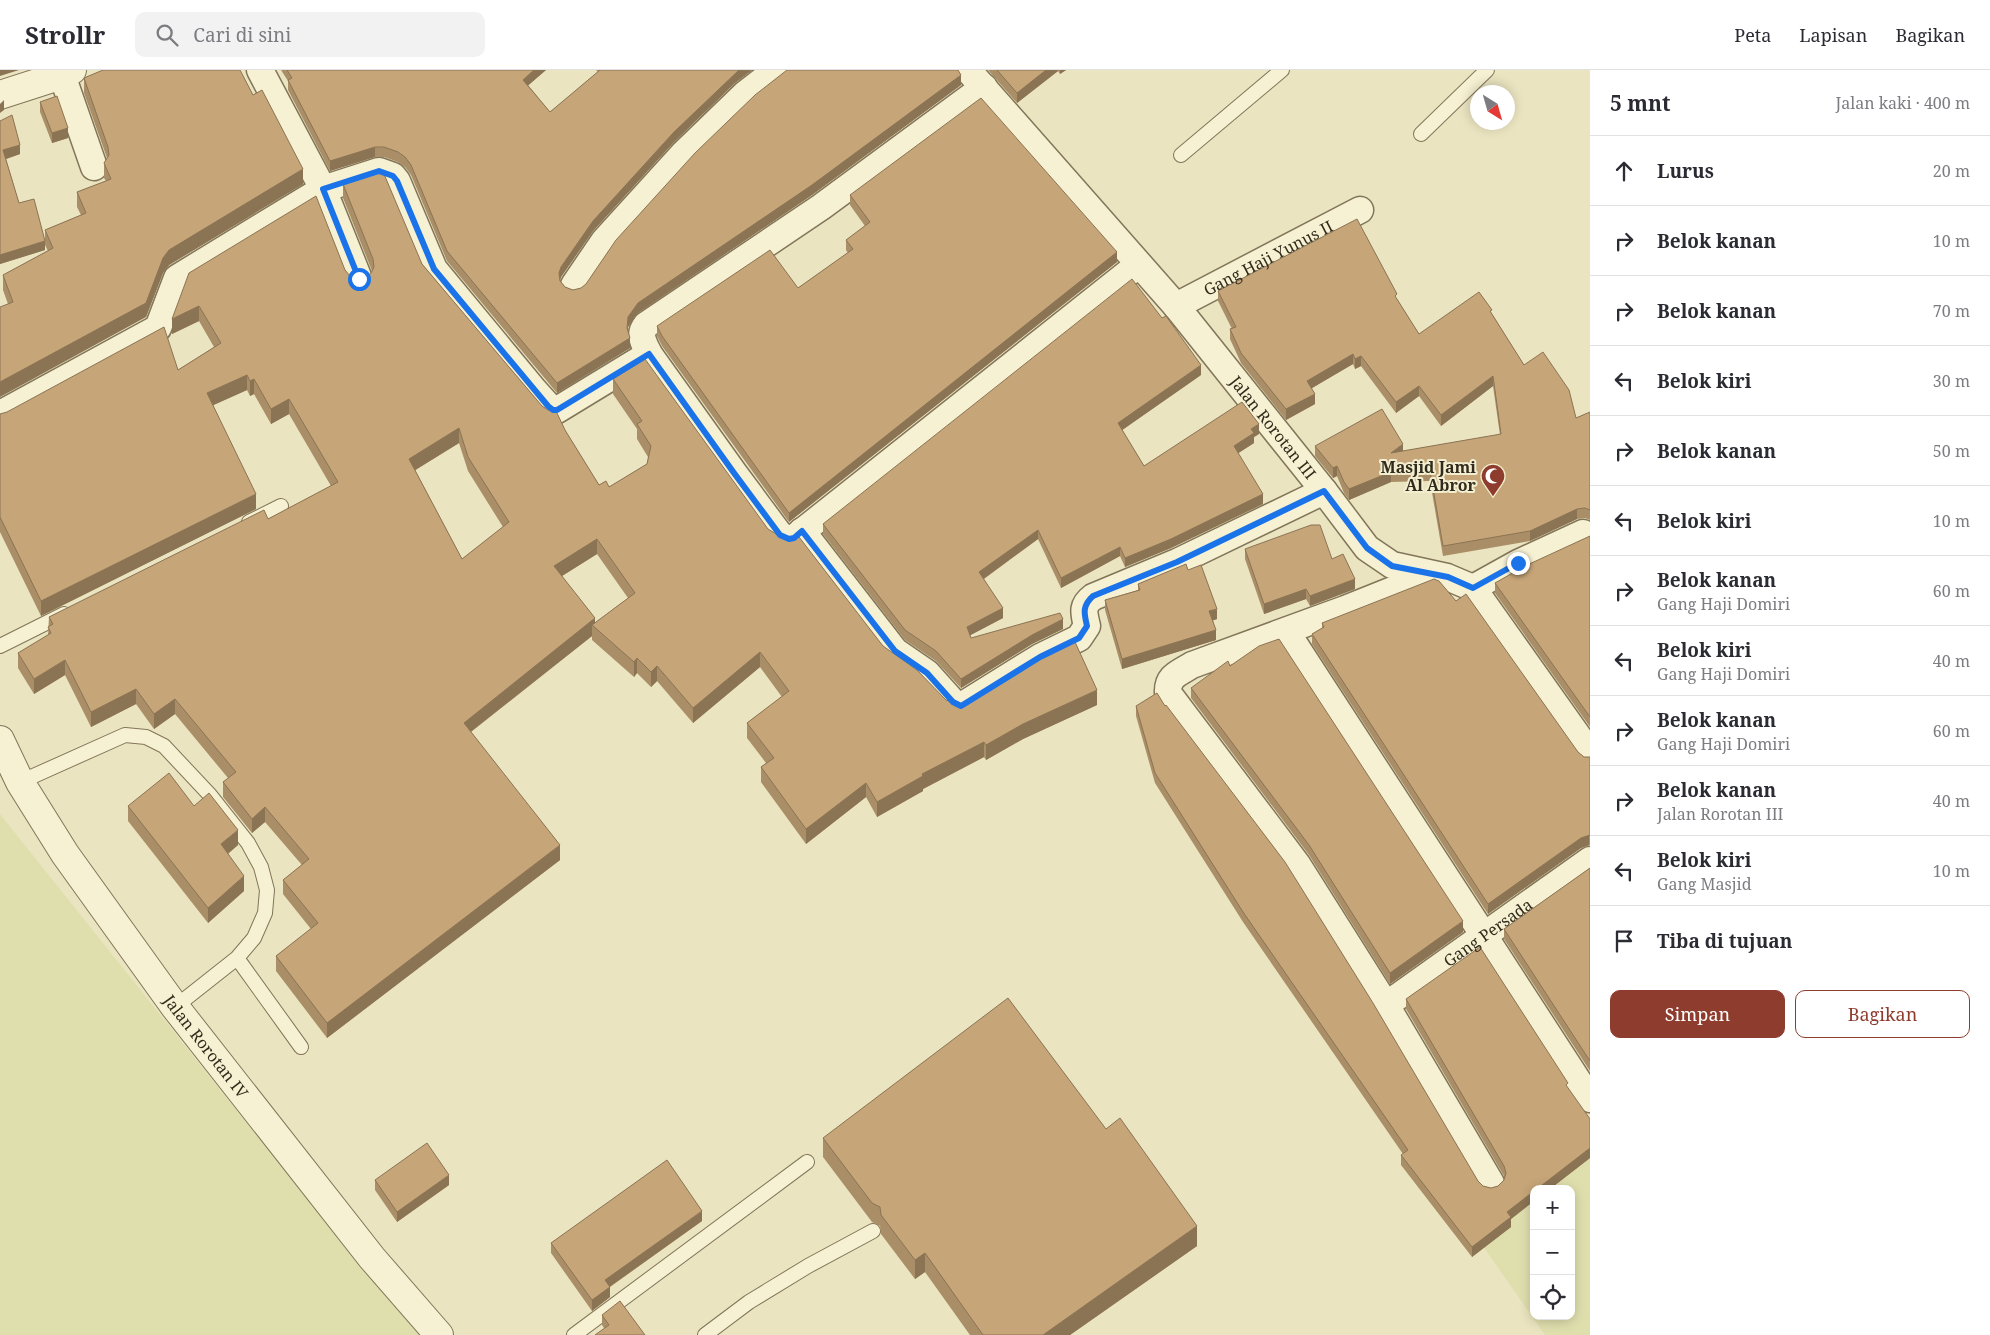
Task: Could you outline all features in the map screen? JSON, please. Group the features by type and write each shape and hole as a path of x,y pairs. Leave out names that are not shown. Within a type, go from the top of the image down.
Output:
{"street":[{"path":"260,70 323,189 359,279"},
{"path":"574,285 604,241 684,154 746,94 776,70"},
{"path":"0,95 67,72 94,167"},
{"path":"976,79 821,207 646,324 641,334 649,354 780,535 789,539 794,538 1138,265"},
{"name":"Jalan Rorotan III","path":"976,79 1176,306 1324,491 1367,548 1392,566 1430,575 1448,577 1473,588"},
{"path":"0,414 158,328 177,278 323,189 379,171 393,176 397,181 434,269 534,390 553,410 557,410 649,354"},
{"name":"Gang Haji Yunus II","path":"1176,306 1360,210"},
{"path":"802,531 895,651 927,673 953,702 961,706 1040,657 1079,638 1087,626 1083,608 1086,602 1093,596 1177,562 1324,491"},
{"path":"1583,533 1518,563 1473,588 1588,745"},
{"path":"1430,575 1192,665 1172,678 1167,684 1168,693 1297,864 1386,1005 1491,1183"},
{"path":"1286,631 1590,1099"},
{"name":"Jalan Rorotan IV","path":"0,740 20,782 65,854 175,1007 372,1258 439,1335"},
{"name":"Gang Persada","path":"1386,1005 1590,860"}],"lane":[{"path":"1181,155 1282,70"},
{"path":"1421,134 1487,70"},
{"path":"237,528 281,506"},
{"path":"0,646 79,606"},
{"path":"20,782 125,735 146,737 164,746 215,802 248,843 261,867 266,890 265,913 254,938 237,958 175,1007"},
{"path":"237,958 301,1047"},
{"path":"574,1335 807,1162"},
{"path":"705,1335 748,1302 808,1266 873,1231"}],"green space":[{"path":"0,814 293,1181 428,1335 0,1335"},
{"path":"1590,1156 1590,1335 1545,1335 1535,1320 1575,1320 1575,1185 1553,1185"},
{"path":"1530,1203 1530,1314 1480,1242"}],"building":[{"path":"103,70 240,70 253,95 262,90 303,169 169,250 163,258 146,303 0,382 0,307 13,302 3,275 53,248 45,230 86,213 77,192 111,179 104,163 109,155 108,147 84,78"},
{"path":"287,70 534,70 523,80 550,112 600,70 739,70 674,132 593,221 561,267 559,273 560,281 565,287 573,290 581,288 586,284 616,240 695,153 755,95 787,70 958,70 961,75 812,185 638,303 628,317 627,328 630,338 557,383 447,251 411,165 405,157 398,152 384,147 375,147 330,161 288,80 292,78"},
{"path":"997,70 1046,70 1017,93"},
{"path":"57,96 68,128 52,133 40,102"},
{"path":"981,98 1117,252 789,513 662,336 657,326 770,250 798,288 853,249 846,240 870,222 850,195"},
{"path":"12,115 20,145 3,150 19,203 34,199 45,241 0,255 0,121"},
{"path":"379,172 384,174 422,264 542,406 548,410 556,411 565,430 599,485 606,481 609,487 647,464 651,446 637,424 642,421 613,379 645,359 768,529 783,538 792,539 799,537 883,646 917,670 946,700 961,706 968,704 1047,655 1075,642 1097,690 1023,724 986,745 984,742 922,774 923,776 877,802 866,783 806,829 761,767 774,758 747,723 789,691 760,652 693,708 657,666 651,672 637,658 634,662 592,625 635,593 597,539 554,566 595,618 464,723 560,845 327,1023 276,956 318,923 283,880 309,859 265,807 252,819 223,782 236,772 175,699 154,714 136,689 91,712 65,660 34,679 18,653 51,633 48,627 53,624 49,617 264,510 268,519 338,482 289,399 271,409 254,379 250,381 247,375 207,393 256,494 41,601 0,517 0,414 7,412 164,327 178,370 221,343 199,306 172,319 189,273 316,196 345,270 356,279 365,278 374,267 373,259 343,184","holes":["459,428 468,457 509,522 462,559 409,459"]},
{"path":"1357,219 1397,294 1395,296 1419,334 1479,292 1492,310 1490,311 1524,365 1543,352 1569,390 1576,418 1590,412 1590,510 1585,508 1577,509 1530,531 1443,546 1430,471 1391,472 1349,489 1337,466 1333,468 1315,446 1382,409 1403,444 1391,453 1501,434 1493,376 1441,415 1419,386 1396,402 1361,356 1355,359 1353,354 1307,381 1315,394 1286,409 1241,353 1230,329 1236,327 1218,291"},
{"path":"1132,279 1162,318 1166,316 1201,365 1118,423 1144,466 1242,402 1259,424 1251,429 1254,433 1234,446 1263,494 1171,539 1125,558 1120,547 1061,578 1038,530 979,572 1003,608 967,627 971,638 1060,613 1063,619 1032,635 961,679 936,651 905,630 823,524"},
{"path":"1311,525 1320,525 1332,559 1343,554 1355,579 1310,596 1306,589 1264,604 1245,549"},
{"path":"1590,536 1590,717 1495,583 1525,566"},
{"path":"1186,564 1188,570 1201,565 1217,609 1209,611 1216,630 1122,659 1105,600 1140,590 1138,584"},
{"path":"1434,579 1439,581 1456,601 1466,594 1578,752 1584,757 1590,757 1590,835 1581,838 1488,904 1312,634 1324,627 1322,623"},
{"path":"1279,639 1463,921 1390,973 1309,845 1191,688 1228,661 1230,666 1259,646"},
{"path":"1157,693 1285,862 1373,1003 1478,1181 1483,1186 1491,1188 1498,1186 1504,1180 1506,1173 1504,1166 1406,999 1480,947 1568,1083 1566,1085 1590,1119 1590,1148 1542,1185 1530,1185 1530,1194 1507,1212 1511,1217 1472,1247 1401,1155 1408,1150 1243,912 1155,773 1136,706"},
{"path":"169,773 194,806 209,793 238,830 221,844 244,876 208,908 128,806"},
{"path":"1590,868 1590,1061 1504,929"},
{"path":"1008,998 1106,1129 1120,1118 1197,1226 1043,1335 983,1335 925,1253 915,1260 881,1215 880,1207 872,1203 823,1138"},
{"path":"427,1143 449,1175 397,1212 375,1180"},
{"path":"667,1160 702,1211 605,1280 610,1287 592,1300 551,1243"},
{"path":"620,1301 645,1335 595,1335 609,1325 602,1315"}],"place":[{"name":"Masjid Jami Al Abror","path":"1493,497"}],"route":[{"path":"359,279 323,189 379,171 386,172 397,181 434,269 548,406 553,410 557,410 649,354 780,535 789,539 794,538 802,531 895,651 927,673 953,702 961,706 964,706 1040,657 1079,638 1085,632 1087,626 1083,608 1086,602 1093,596 1177,562 1324,491 1367,548 1392,566 1430,575 1448,577 1473,588 1518,563"}]}
